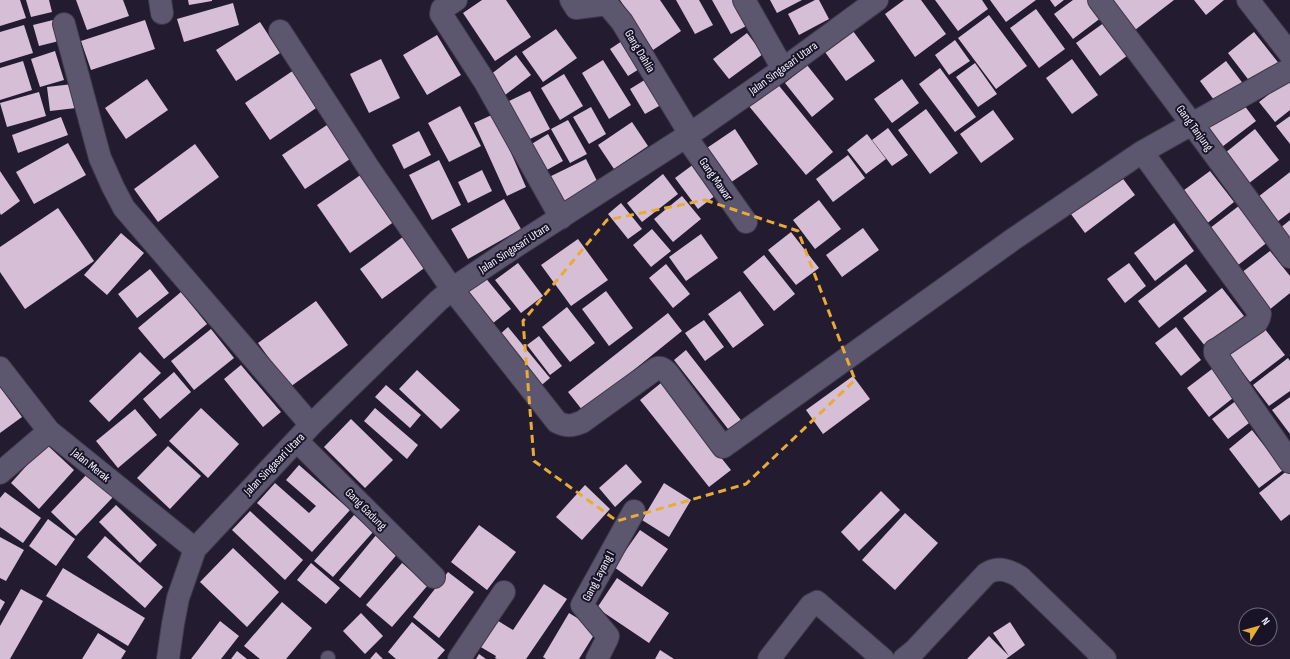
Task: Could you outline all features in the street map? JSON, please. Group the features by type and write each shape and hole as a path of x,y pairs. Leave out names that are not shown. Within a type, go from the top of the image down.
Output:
{"street":[{"path":"456,0 442,9 441,14 485,82 561,218"},
{"name":"Gang Dahlia","path":"571,0 576,8 607,4 622,22 688,136"},
{"path":"744,0 783,69"},
{"name":"Jalan Singasari Utara","path":"195,549 304,433 452,289 516,246 688,136 877,0"},
{"name":"Gang Tanjung","path":"1099,0 1290,258"},
{"path":"1248,0 1290,54"},
{"name":"Gang Gadung","path":"64,24 100,158 124,208 304,433 434,577"},
{"path":"280,31 368,167 452,289 557,422 566,427 574,426 582,422 658,367 666,372 723,447 1015,238 1142,152 1290,68"},
{"name":"Gang Mawar","path":"688,136 746,222"},
{"path":"1142,152 1260,314 1257,322 1215,350 1215,353 1290,462"},
{"name":"Jalan Merak","path":"0,368 49,430 195,549"},
{"path":"0,473 49,430"},
{"name":"Gang Layang I","path":"597,659 608,639 608,636 582,605 634,511"},
{"path":"167,658 178,598 195,549"},
{"path":"904,659 915,650 986,574 996,570 1011,571 1020,577 1105,659"},
{"path":"459,659 504,592"},
{"path":"769,659 811,605 817,602 883,659"}],"highlighted area":[{"path":"705,200 798,231 855,380 746,484 617,521 534,461 523,321 607,220"}],"building":[{"path":"0,0 20,0 26,18 0,26"},
{"path":"26,0 49,0 52,12 31,17"},
{"path":"76,0 123,0 129,16 87,30"},
{"path":"188,0 212,0 212,1 189,5"},
{"path":"482,0 506,0 531,37 495,61 463,13"},
{"path":"620,0 660,0 681,31 653,50"},
{"path":"676,0 699,0 713,25 695,34"},
{"path":"712,0 734,0 748,25 731,34"},
{"path":"770,0 802,0 777,13"},
{"path":"815,0 819,0 829,19 799,35 788,14"},
{"path":"904,0 921,0 946,34 915,57 885,14"},
{"path":"935,0 982,0 988,9 958,31"},
{"path":"990,0 1036,0 1006,22"},
{"path":"1050,0 1064,0 1055,7"},
{"path":"1073,0 1089,0 1102,17 1073,39 1054,14"},
{"path":"1111,0 1174,0 1135,30"},
{"path":"1194,0 1224,0 1206,15"},
{"path":"233,3 239,25 184,42 177,19"},
{"path":"1036,9 1065,49 1039,68 1010,28"},
{"path":"989,15 1027,66 996,89 958,38"},
{"path":"57,19 63,40 39,46 33,25"},
{"path":"145,20 155,49 91,70 81,41"},
{"path":"260,22 280,53 236,81 216,50"},
{"path":"1105,22 1128,55 1100,76 1076,43"},
{"path":"24,25 33,53 0,63 0,32"},
{"path":"556,29 577,58 543,82 522,52"},
{"path":"853,31 875,61 846,81 825,52"},
{"path":"1254,32 1281,66 1254,87 1228,53"},
{"path":"747,33 763,54 729,79 713,59"},
{"path":"437,35 461,75 427,95 403,55"},
{"path":"625,39 644,66 628,76 610,49"},
{"path":"955,40 970,61 949,75 935,55"},
{"path":"55,51 64,80 40,87 31,59"},
{"path":"516,55 531,75 505,95 490,75"},
{"path":"381,59 400,98 369,113 350,74"},
{"path":"1072,59 1098,95 1072,114 1046,78"},
{"path":"603,60 631,105 609,119 582,73"},
{"path":"23,61 32,90 0,100 0,68"},
{"path":"1226,61 1244,85 1217,104 1200,81"},
{"path":"975,63 997,94 978,107 956,77"},
{"path":"807,65 834,99 812,117 785,83"},
{"path":"940,68 976,117 955,132 919,84"},
{"path":"294,70 319,106 270,140 245,103"},
{"path":"564,74 583,106 560,120 541,88"},
{"path":"651,76 666,102 645,114 630,89"},
{"path":"147,79 168,110 126,139 105,108"},
{"path":"902,79 919,103 892,123 874,99"},
{"path":"1289,79 1290,110 1275,122 1259,102"},
{"path":"776,82 833,152 806,175 748,105"},
{"path":"73,84 76,108 50,111 47,87"},
{"path":"530,91 550,129 528,140 507,102"},
{"path":"39,92 46,116 7,127 0,103"},
{"path":"1241,101 1256,121 1218,150 1203,130"},
{"path":"460,106 481,146 449,162 428,123"},
{"path":"591,107 606,134 589,144 573,117"},
{"path":"926,109 958,153 930,174 898,130"},
{"path":"993,110 1014,139 981,163 960,134"},
{"path":"494,114 526,187 507,196 474,123"},
{"path":"1290,116 1290,144 1276,126"},
{"path":"61,117 68,135 18,153 12,135"},
{"path":"568,120 587,154 570,163 551,129"},
{"path":"632,122 648,146 614,169 598,145"},
{"path":"330,123 353,157 305,189 282,155"},
{"path":"888,128 908,155 892,166 872,140"},
{"path":"735,129 758,164 724,187 701,152"},
{"path":"1255,129 1279,160 1244,187 1220,157"},
{"path":"419,131 431,155 404,169 392,145"},
{"path":"548,134 563,161 545,171 530,145"},
{"path":"867,134 886,159 866,174 847,150"},
{"path":"68,143 86,175 34,204 16,172"},
{"path":"195,144 219,177 158,222 134,189"},
{"path":"848,155 865,178 833,202 816,179"},
{"path":"586,159 598,183 558,204 545,179"},
{"path":"439,160 461,205 432,220 409,175"},
{"path":"698,161 721,191 698,209 675,178"},
{"path":"482,170 492,191 468,203 458,182"},
{"path":"0,171 20,201 1,215 0,213"},
{"path":"1210,171 1234,202 1205,225 1180,193"},
{"path":"1118,172 1135,195 1085,233 1068,210"},
{"path":"1290,172 1290,212 1277,222 1258,197"},
{"path":"362,174 395,221 350,253 317,205"},
{"path":"663,174 678,194 642,222 627,203"},
{"path":"682,196 701,219 673,242 654,219"},
{"path":"504,199 521,229 468,259 451,229"},
{"path":"819,200 841,229 815,249 793,220"},
{"path":"621,203 642,229 628,239 608,214"},
{"path":"1240,205 1269,241 1233,269 1205,232"},
{"path":"58,208 94,261 25,309 0,272 0,247"},
{"path":"1290,220 1290,243 1279,229"},
{"path":"1174,223 1194,251 1155,281 1134,253"},
{"path":"863,228 879,250 842,277 826,255"},
{"path":"652,229 671,251 651,267 633,245"},
{"path":"791,232 819,268 796,285 768,250"},
{"path":"121,233 144,253 107,295 84,275"},
{"path":"701,234 718,258 686,281 669,257"},
{"path":"404,236 427,266 382,299 360,269"},
{"path":"578,239 608,280 571,306 541,265"},
{"path":"1270,251 1290,276 1290,293 1269,310 1241,273"},
{"path":"764,255 795,294 774,311 743,272"},
{"path":"518,263 543,296 521,313 495,280"},
{"path":"1129,263 1146,286 1125,303 1107,279"},
{"path":"666,264 690,294 673,308 649,278"},
{"path":"1186,264 1207,291 1159,328 1138,301"},
{"path":"150,269 169,293 137,318 118,294"},
{"path":"484,276 511,309 488,327 462,293"},
{"path":"1222,288 1244,316 1205,346 1183,318"},
{"path":"606,291 633,328 609,346 582,309"},
{"path":"740,291 764,325 733,348 708,314"},
{"path":"181,292 207,324 164,359 138,328"},
{"path":"316,301 348,345 290,387 258,343"},
{"path":"567,307 595,343 570,362 542,327"},
{"path":"668,313 682,331 583,411 568,392"},
{"path":"704,320 724,347 705,361 685,333"},
{"path":"1261,324 1285,355 1250,382 1226,351"},
{"path":"508,327 550,378 538,388 496,338"},
{"path":"1176,327 1201,360 1181,376 1155,343"},
{"path":"211,329 234,358 194,390 171,361"},
{"path":"539,336 562,366 550,375 527,345"},
{"path":"686,350 744,424 732,434 674,360"},
{"path":"140,352 161,373 109,422 89,401"},
{"path":"1288,358 1290,361 1290,391 1269,406 1253,385"},
{"path":"241,365 281,412 263,427 224,379"},
{"path":"1216,366 1238,394 1209,417 1187,388"},
{"path":"417,370 460,410 441,429 399,389"},
{"path":"174,372 191,392 160,419 143,399"},
{"path":"853,376 870,399 823,434 806,410"},
{"path":"661,383 731,470 709,487 640,400"},
{"path":"386,385 421,415 410,428 375,397"},
{"path":"0,387 22,417 0,433"},
{"path":"1290,397 1290,434 1272,410"},
{"path":"1237,400 1253,420 1228,439 1212,419"},
{"path":"201,408 239,444 208,478 169,441"},
{"path":"375,408 418,445 407,459 364,421"},
{"path":"135,409 157,435 118,468 96,441"},
{"path":"351,419 393,460 365,488 324,447"},
{"path":"1252,430 1283,470 1259,488 1229,449"},
{"path":"46,444 74,470 39,509 11,483"},
{"path":"168,446 201,476 170,509 137,478"},
{"path":"626,464 642,482 615,507 599,488"},
{"path":"299,465 350,510 312,552 257,503 275,483 309,513 316,506 286,480"},
{"path":"1288,470 1290,473 1290,514 1281,521 1259,493"},
{"path":"88,473 113,497 76,536 51,512"},
{"path":"664,483 691,500 669,537 642,520"},
{"path":"585,485 610,509 582,540 556,517"},
{"path":"881,491 900,510 859,551 841,532"},
{"path":"5,492 41,518 23,543 0,527 0,498"},
{"path":"116,505 157,545 140,563 99,522"},
{"path":"250,511 303,560 285,580 232,530"},
{"path":"905,513 938,543 895,590 862,560"},
{"path":"354,515 373,532 333,577 314,561"},
{"path":"48,519 75,539 56,566 29,546"},
{"path":"479,525 516,552 487,590 451,562"},
{"path":"640,530 668,549 642,587 614,567"},
{"path":"377,534 399,552 360,598 339,580"},
{"path":"105,536 163,587 145,608 87,557"},
{"path":"0,537 24,550 6,581 0,578"},
{"path":"233,548 279,592 247,627 200,582"},
{"path":"311,563 340,588 326,604 297,580"},
{"path":"402,563 428,585 392,627 366,605"},
{"path":"63,568 145,618 128,646 46,596"},
{"path":"448,572 474,592 439,638 413,617"},
{"path":"617,578 669,613 649,643 597,608"},
{"path":"544,584 567,599 526,659 497,659 495,658 496,656 479,646 495,619 513,630"},
{"path":"21,589 43,601 10,659 0,659 0,626"},
{"path":"0,599 5,602 0,611"},
{"path":"282,602 312,628 286,659 260,659 244,646"},
{"path":"361,613 383,636 365,654 343,631"},
{"path":"569,613 597,630 579,659 546,659 543,657"},
{"path":"220,621 239,636 221,659 191,659"},
{"path":"412,622 445,650 437,659 396,659 388,652"},
{"path":"1010,622 1025,645 1006,659 967,659 989,636 1009,656 993,633"},
{"path":"98,633 126,651 121,659 82,659"},
{"path":"660,650 674,659 655,659"},
{"path":"237,651 247,659 231,659"},
{"path":"376,652 383,659 370,659"},
{"path":"479,654 486,659 476,659"}]}
